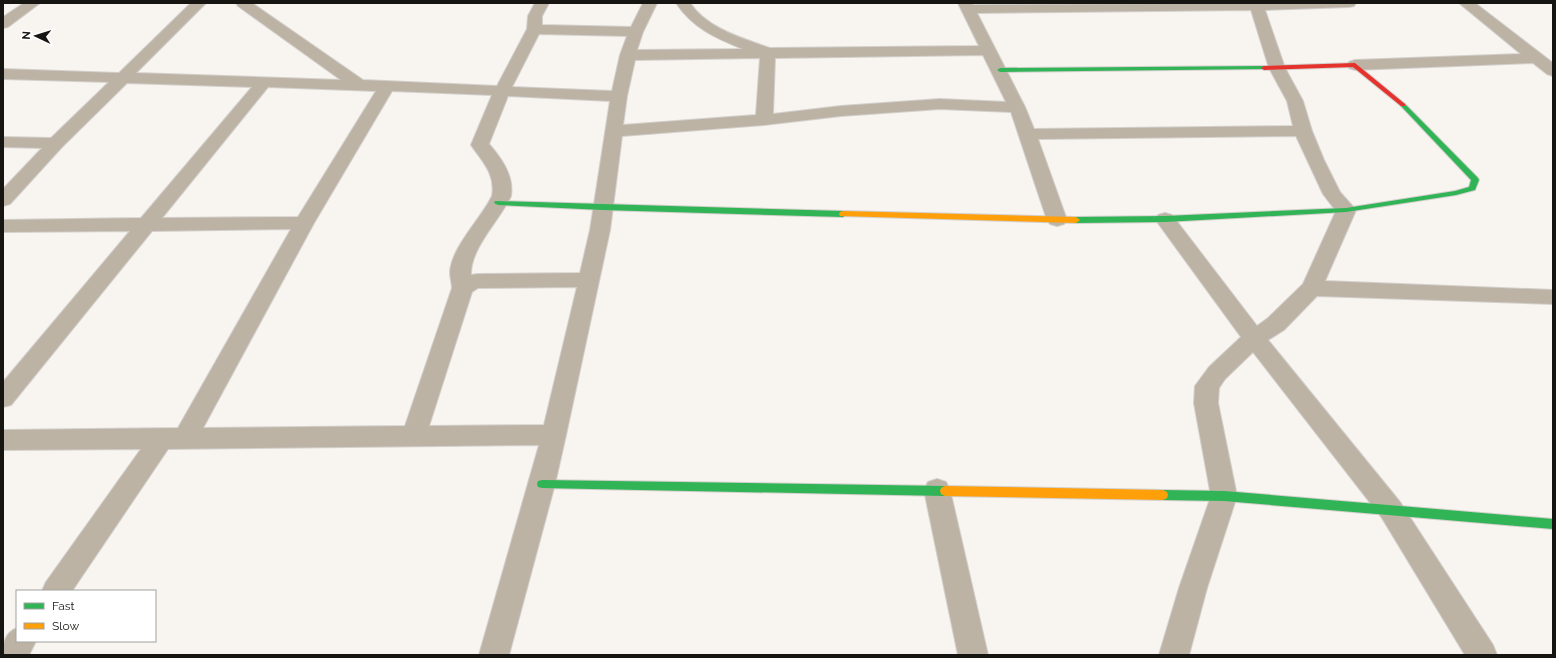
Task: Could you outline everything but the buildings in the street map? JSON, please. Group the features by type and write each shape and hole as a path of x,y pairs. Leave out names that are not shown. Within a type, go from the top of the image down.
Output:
{"street":[{"path":"3,24 33,3"},
{"path":"3,200 56,143 199,3"},
{"path":"243,3 359,85"},
{"path":"414,436 463,288 461,270 465,254 477,233 498,203 503,188 495,162 480,145 502,91 534,29 535,16 542,3"},
{"path":"494,655 542,484 589,280 603,208 619,96 628,55 636,32 650,3"},
{"path":"683,3 701,23 726,36 768,53"},
{"path":"1057,220 1018,107 967,6 1349,3"},
{"path":"1466,3 1553,71"},
{"path":"1255,4 1270,41 1277,68 1295,101 1303,131 1315,160 1332,194 1346,210"},
{"path":"534,29 636,32"},
{"path":"628,55 988,50"},
{"path":"764,120 768,53"},
{"path":"1000,70 1277,68 1535,58"},
{"path":"498,203 603,208 1057,220 1165,218 1346,210 1456,193 1472,188 1475,180 1404,106 1355,65"},
{"path":"3,74 359,85 619,96"},
{"path":"3,398 144,225 264,82"},
{"path":"57,590 174,438 387,86"},
{"path":"614,130 764,120 841,111 940,104 1018,107"},
{"path":"1028,134 1303,131"},
{"path":"3,142 56,143"},
{"path":"1174,655 1193,588 1224,496 1206,403 1207,386 1217,373 1254,338 1276,324 1312,288 1346,210"},
{"path":"1165,218 1254,338 1391,510 1482,655"},
{"path":"3,226 304,223"},
{"path":"463,288 469,283 478,281 589,280"},
{"path":"1312,288 1553,297"},
{"path":"3,440 554,435"},
{"path":"542,484 1224,496 1553,524"},
{"path":"937,490 972,655"},
{"path":"12,655 20,642"}],"traffic: fast":[{"path":"1000,70 1264,68"},
{"path":"1076,220 1165,219 1346,210 1456,193 1472,188 1475,180 1403,105"},
{"path":"498,203 603,208 843,214"},
{"path":"542,484 945,491"},
{"path":"1163,495 1224,496 1553,524"}],"traffic: slow":[{"path":"843,214 1076,220"},
{"path":"945,491 1163,495"}],"traffic: jam":[{"path":"1264,68 1355,65 1403,105"}]}
